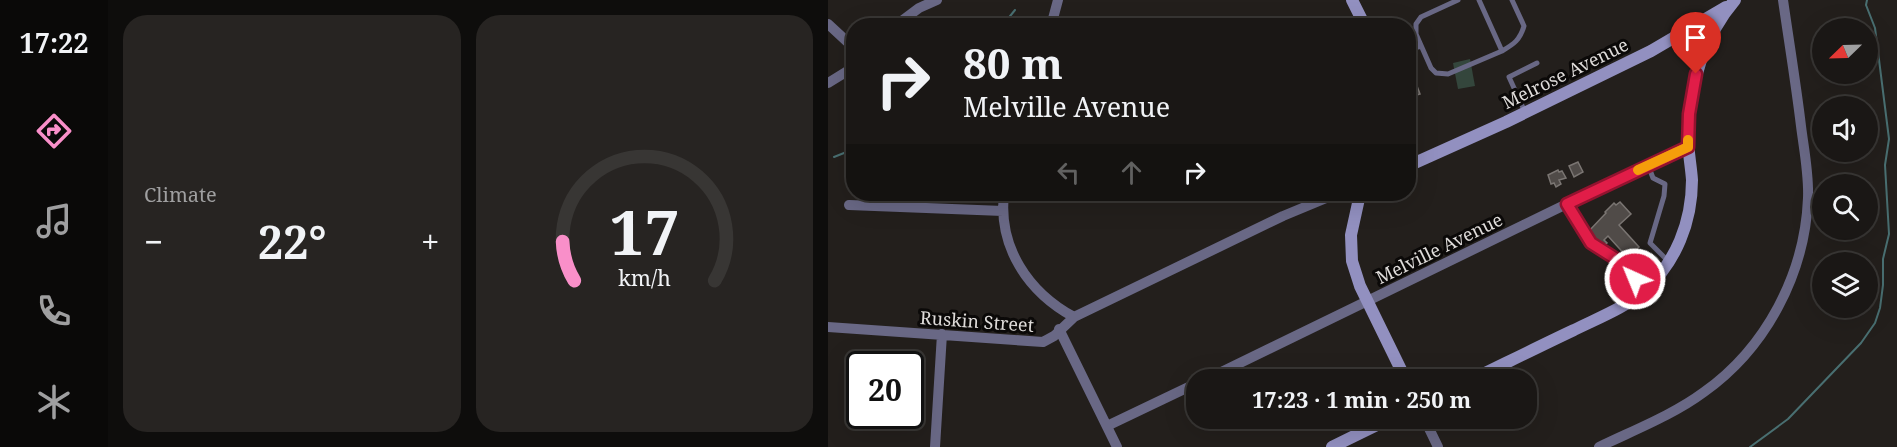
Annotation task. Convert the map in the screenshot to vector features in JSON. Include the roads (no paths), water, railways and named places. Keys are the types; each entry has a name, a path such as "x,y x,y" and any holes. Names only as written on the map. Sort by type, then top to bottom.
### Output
{"street":[{"path":"906,18 937,0"},
{"path":"1053,18 1058,0"},
{"path":"1352,0 1361,18"},
{"path":"1599,447 1686,403 1720,379 1755,342 1768,324 1790,283 1806,224 1808,176 1783,0"},
{"path":"1494,369 1620,307 1645,290 1669,262 1679,242 1689,211 1692,178 1688,147 1689,114 1696,74 1709,39 1733,2"},
{"name":"Melrose Avenue","path":"1416,162 1675,39 1733,2"},
{"path":"828,24 846,41"},
{"path":"828,83 846,72"},
{"name":"Melville Avenue","path":"1227,369 1688,147"},
{"path":"1004,201 1007,239 1026,277 1049,301 1074,317"},
{"path":"1059,329 1074,317 1222,244 1320,201"},
{"path":"1358,201 1352,221 1351,249 1356,275 1401,369"},
{"path":"849,205 1003,211"},
{"name":"Ruskin Street","path":"828,327 1039,343 1050,339 1059,329 1117,447"},
{"path":"935,447 942,334"},
{"path":"1107,426 1186,388"},
{"path":"1332,447 1369,429"},
{"path":"1429,429 1438,447"}],"lane":[{"path":"1458,0 1421,17 1416,24 1416,34 1431,68 1436,73 1448,74 1516,43 1521,37 1524,26 1512,0"},
{"path":"1479,0 1502,51"},
{"path":"1416,48 1421,46"},
{"path":"1525,112 1509,77 1537,63"},
{"path":"1648,165 1653,178 1665,184 1664,196 1650,243 1669,262"},
{"path":"1567,204 1591,243 1621,262 1645,290"}],"waterway":[{"path":"1750,447 1788,419 1861,343 1875,323 1880,308 1883,259 1889,234 1885,165 1889,139 1875,28 1866,5 1867,0"},
{"path":"1008,18 1015,10"},
{"path":"834,157 846,152"}]}
